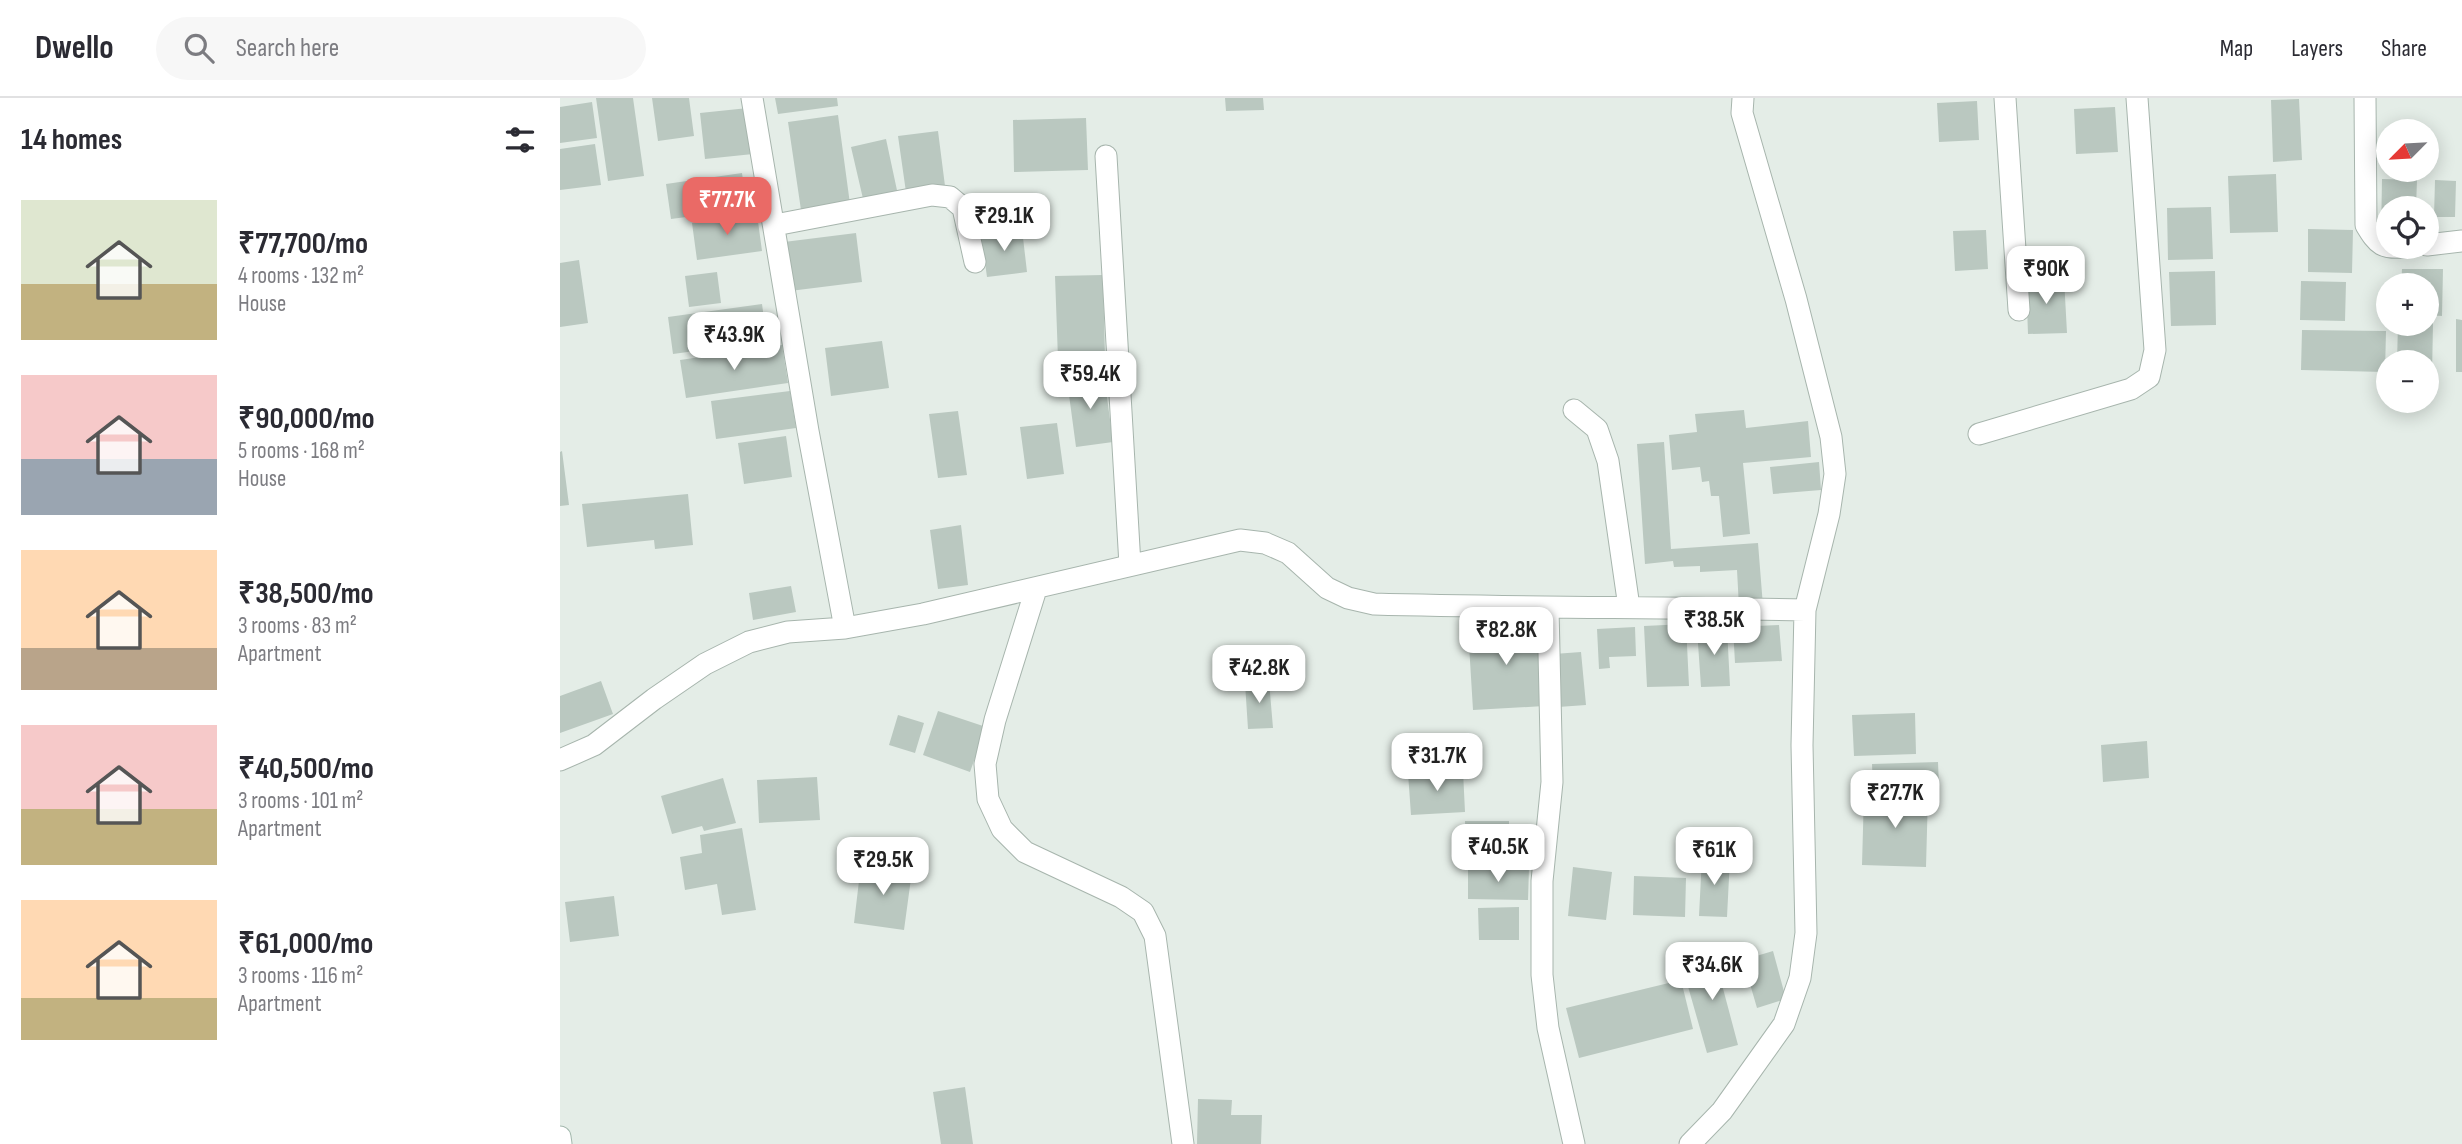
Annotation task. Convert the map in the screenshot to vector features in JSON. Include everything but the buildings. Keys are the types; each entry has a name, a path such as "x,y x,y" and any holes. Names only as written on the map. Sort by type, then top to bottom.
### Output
{"street":[{"path":"752,98 808,431 845,628"},
{"path":"1690,1144 1721,1111 1784,1024 1800,978 1806,933 1802,745 1805,610 1829,514 1835,474 1831,437 1796,299 1742,113 1743,98"},
{"path":"2005,98 2019,310"},
{"path":"1979,434 2131,389 2149,377 2155,350 2137,98"},
{"path":"2365,98 2366,225 2376,241"},
{"path":"1106,156 1130,565"},
{"path":"775,225 932,195 950,197 962,208 975,262"},
{"path":"2439,243 2462,241"},
{"path":"1574,410 1597,429 1608,461 1629,607"},
{"path":"560,760 594,745 694,671 749,642 788,632 845,628 923,614 1241,540 1265,543 1288,553 1327,588 1348,598 1374,604 1548,609 1629,607 1805,610"},
{"path":"1036,589 995,720 985,764 988,799 1002,829 1025,852 1121,897 1143,912 1155,936 1183,1144"},
{"path":"1548,609 1552,782 1542,881 1542,975 1548,1028 1574,1144"},
{"path":"560,1137 561,1144"}]}
